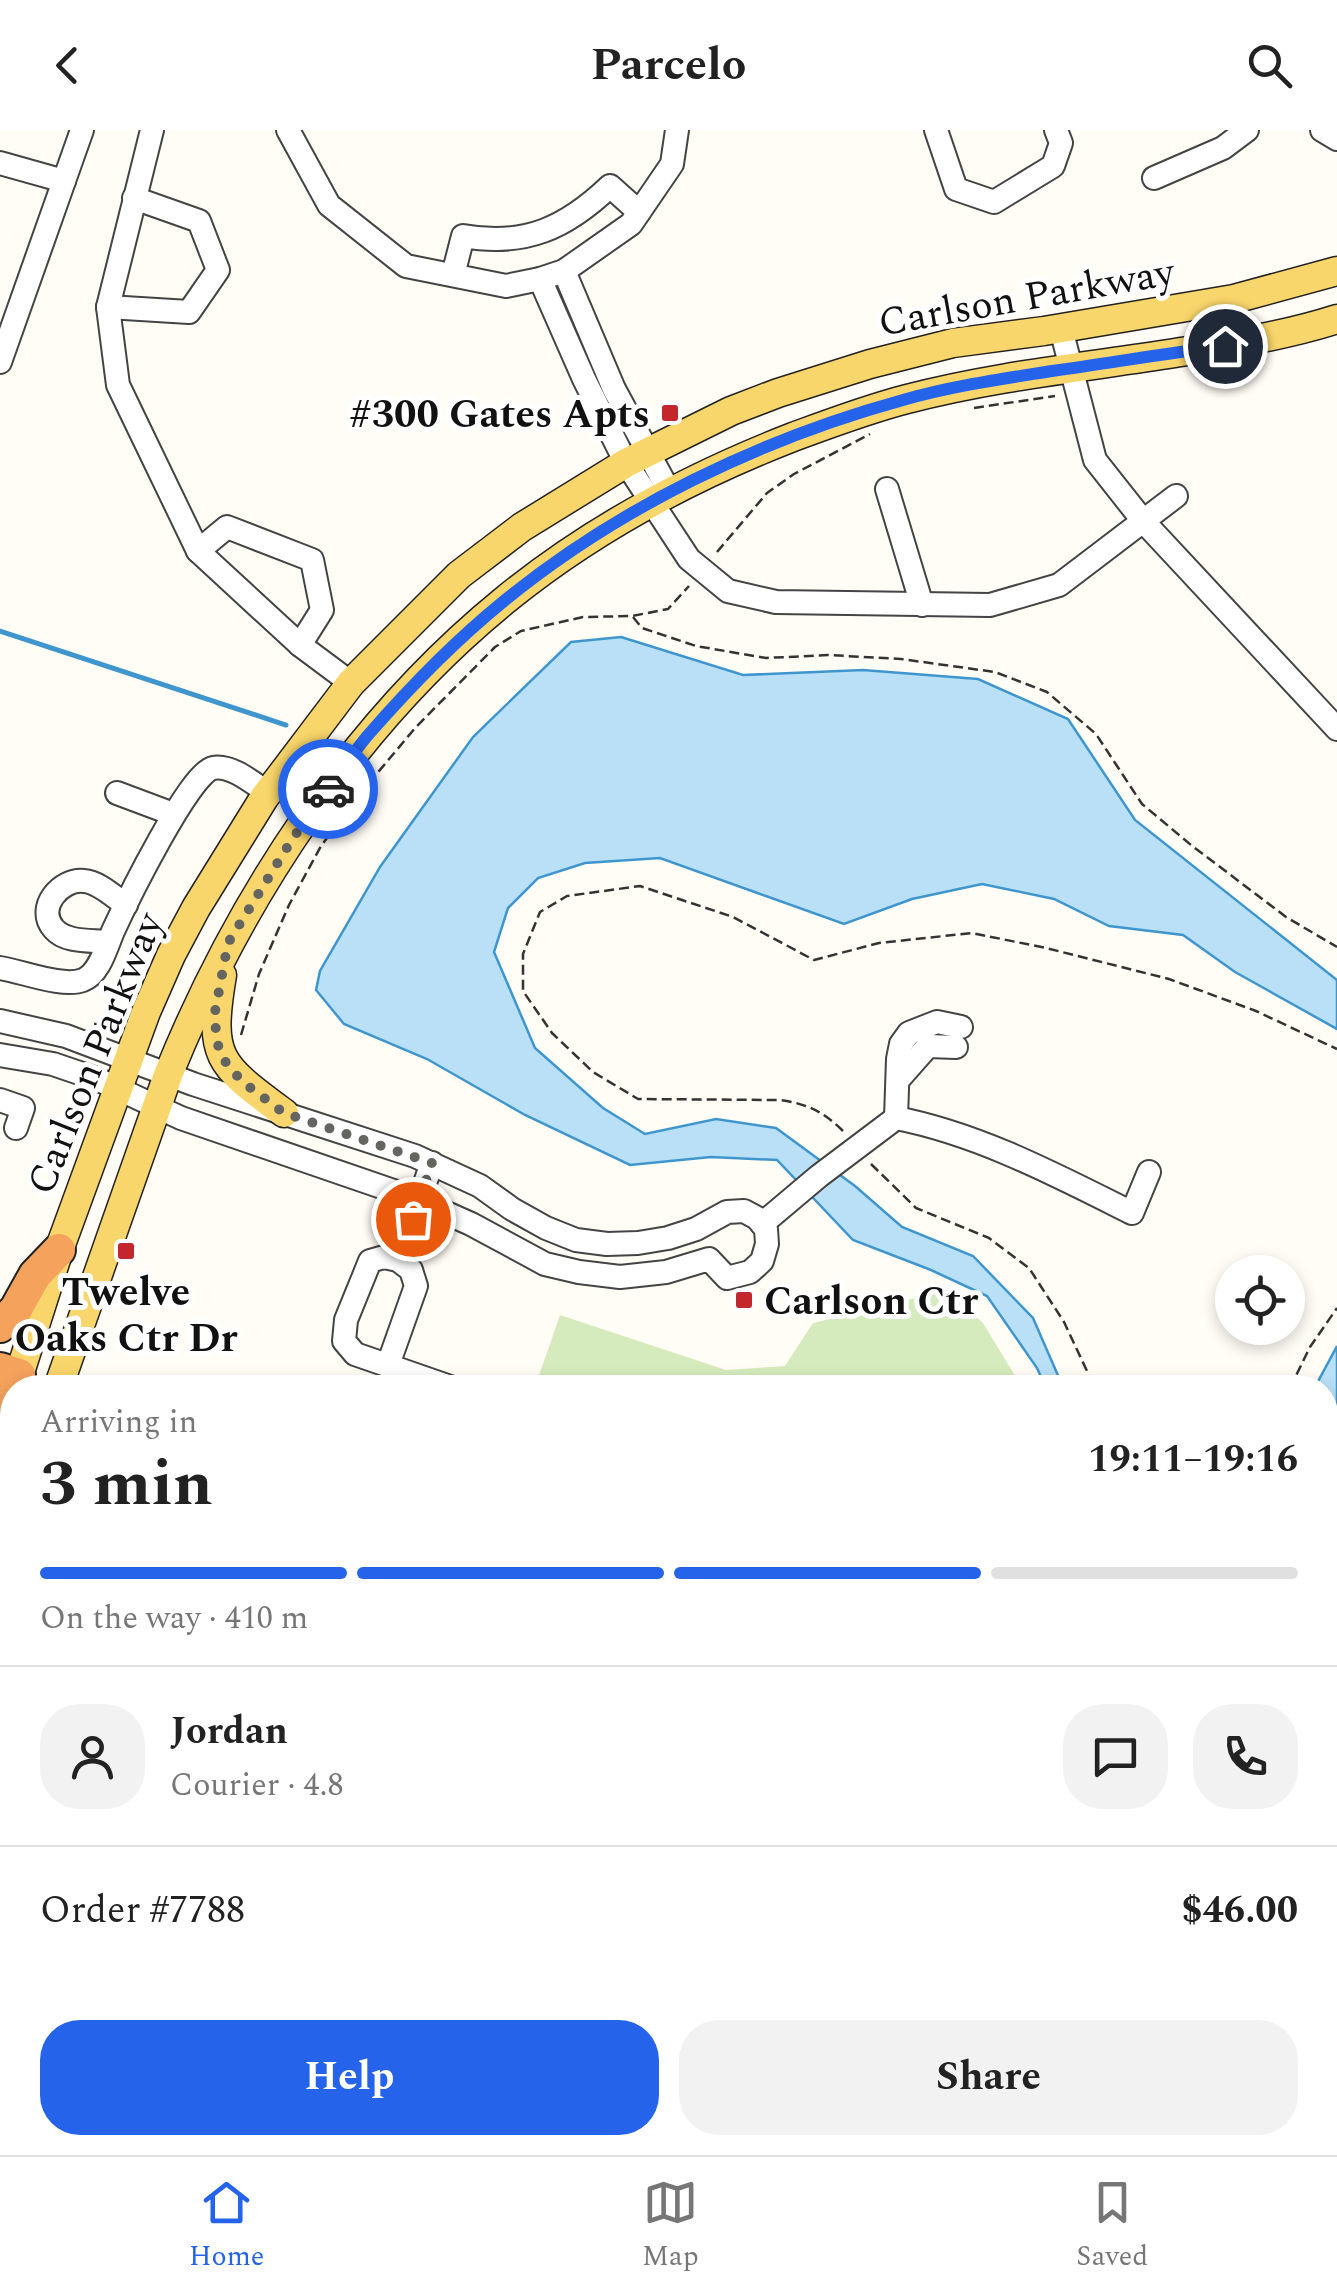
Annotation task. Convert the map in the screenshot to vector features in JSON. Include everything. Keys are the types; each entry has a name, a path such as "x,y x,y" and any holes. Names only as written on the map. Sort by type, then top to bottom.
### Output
{"highway":[{"path":"0,1326 16,1309 35,1275 60,1250"}],"main road":[{"name":"Carlson Parkway","path":"19,1375 60,1250 170,955 268,793 351,683 459,575 522,527 636,458 731,411 870,364 953,343 1234,299 1337,271"},
{"name":"Carlson Parkway","path":"63,1375 168,1074 228,943 293,838 368,736 508,598 586,540 660,498 759,450 869,410 963,386 1225,346 1337,318"},
{"path":"228,943 215,1012 220,1053 248,1086 284,1113"}],"street":[{"path":"0,362 82,130"},
{"path":"152,130 108,306 118,384 198,552 300,645 351,683"},
{"path":"288,130 330,205 406,266 506,286 564,271 631,224 672,164 677,130"},
{"path":"936,130 956,189 994,202 1054,166 1062,143 1056,130"},
{"path":"1154,178 1223,148 1247,130"},
{"path":"1322,130 1337,139"},
{"path":"0,163 64,181"},
{"path":"454,276 462,236 504,240 532,234 562,223 610,186 639,212"},
{"path":"108,306 190,312 218,270 199,221 134,198"},
{"path":"564,271 614,388 636,458"},
{"path":"540,279 584,379 660,498 689,559 728,591 776,602 990,605 1058,585 1176,496"},
{"path":"1061,329 1094,460 1144,522 1337,729"},
{"path":"888,489 922,606"},
{"path":"198,552 227,527 312,560 322,610 300,645"},
{"path":"0,968 64,982 83,980 94,972 174,814 197,780 209,768 216,767 268,793"},
{"path":"117,793 174,814"},
{"path":"108,942 75,939 54,930 50,900 63,885 82,880 126,905"},
{"path":"0,1021 66,1036 432,1163 480,1186 546,1228 576,1240 638,1243 696,1229 726,1212 744,1212 757,1218 766,1229 762,1261 750,1272 728,1278 708,1259 696,1229"},
{"path":"896,1118 898,1058 909,1033 937,1022 958,1037"},
{"path":"0,1055 53,1064 119,1088 181,1118 419,1200 545,1264 620,1278 666,1272 708,1259"},
{"path":"0,1100 23,1108 16,1128"},
{"path":"762,1224 896,1118 922,1123 1011,1155 1132,1213"},
{"path":"398,1260 432,1163"},
{"path":"1123,1236 1149,1172"},
{"path":"388,1366 416,1286 411,1270 398,1260 384,1257 370,1262 346,1320 344,1341 355,1354 388,1366 415,1375"}],"path":[{"path":"632,616 642,628 696,646 766,658 828,655 900,659 995,672 1047,692 1096,734 1142,804 1286,917 1337,947"},
{"path":"1089,1375 1064,1322 1029,1268 989,1238 916,1208 853,1150 840,1128 822,1112 800,1102 780,1100 638,1099 593,1072 552,1033 524,991 524,954 540,912 567,896 640,886 734,917 814,960 878,942 972,933 1169,979 1336,1048"},
{"path":"1296,1375 1337,1308"}],"green space":[{"path":"948,1290 983,1323 1015,1375 539,1375 560,1315 726,1370 785,1366 813,1323"}],"water":[{"path":"621,637 743,675 863,670 978,679 1068,719 1135,820 1337,980 1337,1029 1235,972 1183,935 1109,926 1054,899 982,884 912,899 844,924 660,858 585,863 538,878 508,908 494,952 535,1048 603,1108 645,1134 716,1119 776,1128 855,1186 902,1227 973,1256 1033,1318 1058,1375 1040,1375 987,1296 853,1240 777,1160 711,1157 630,1165 525,1115 427,1059 344,1024 316,990 320,971 380,867 473,737 571,642"},
{"path":"1337,1346 1337,1375 1321,1375"}],"waterway":[{"path":"0,631 286,725"}],"way so far":[{"path":"328,789 228,943 215,1012 216,1036 230,1069 284,1113 432,1163 413,1219"}],"place":[{"name":"#300 Gates Apts","path":"670,413"},
{"name":"Twelve Oaks Ctr Dr","path":"126,1251"},
{"name":"Carlson Ctr","path":"744,1300"}],"route":[{"path":"328,789 368,736 446,654 508,598 586,540 719,468 905,399 1030,374 1225,346"}]}
